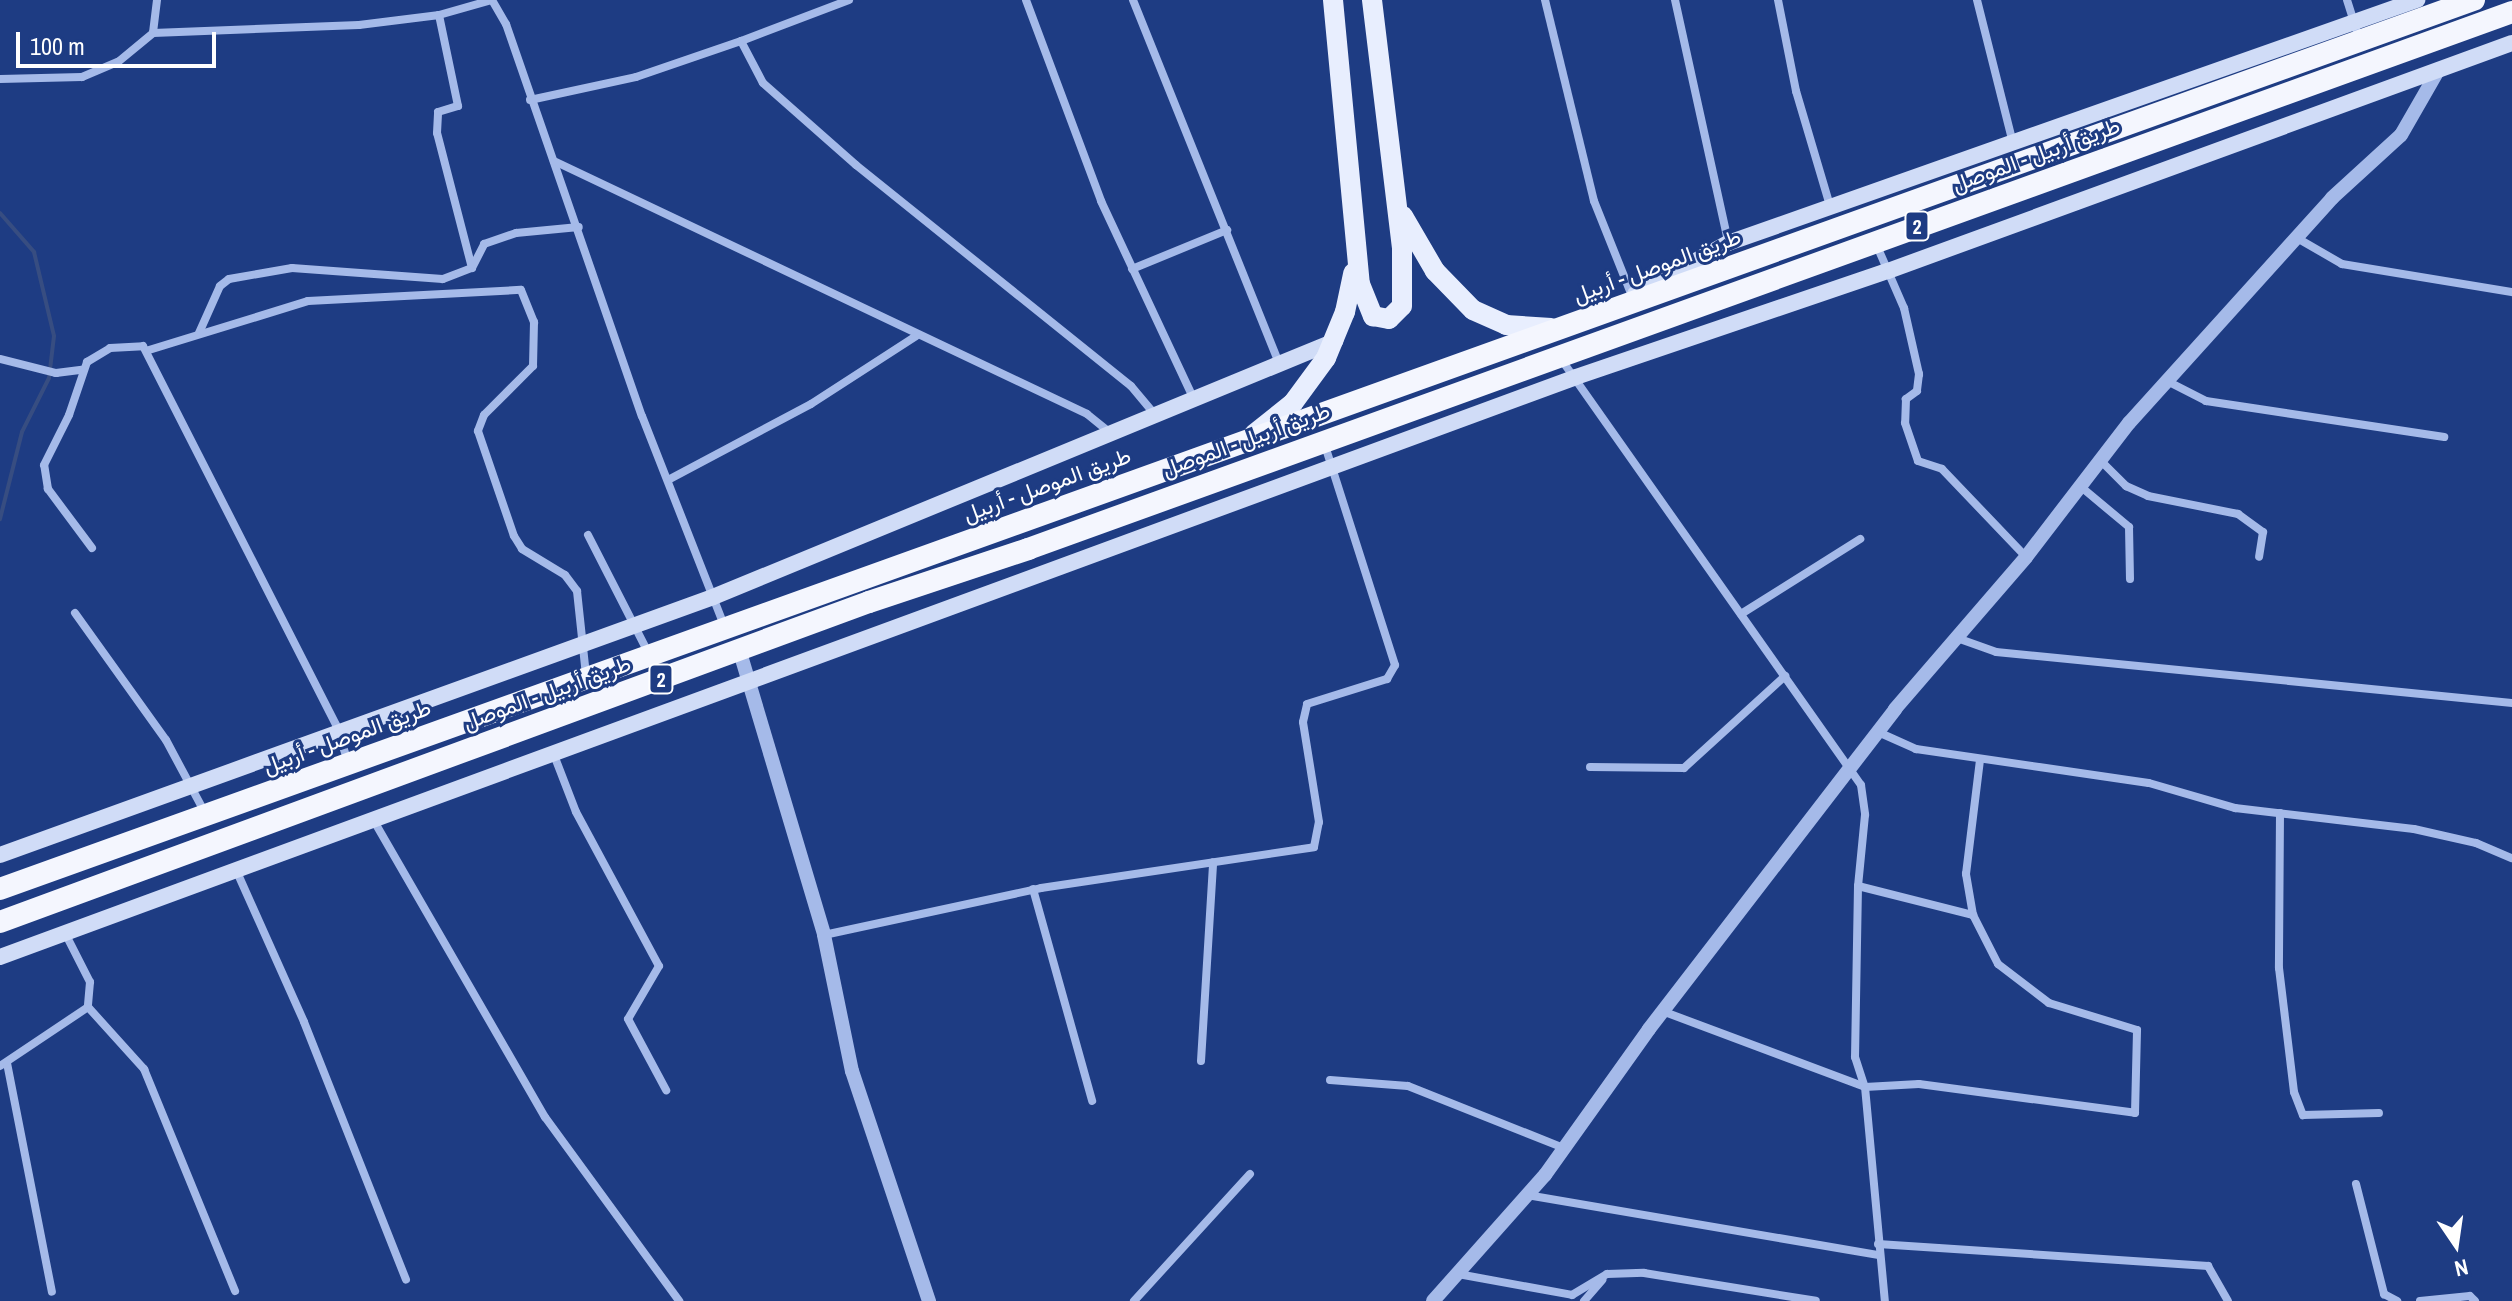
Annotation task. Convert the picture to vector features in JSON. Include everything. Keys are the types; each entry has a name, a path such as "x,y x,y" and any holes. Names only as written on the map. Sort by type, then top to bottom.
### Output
{"highway":[{"name":"طريق الموصل - أربيل","path":"0,889 1610,311 2248,78 2357,34 2474,0"},
{"name":"طريق أربيل - الموصل","path":"0,922 739,649 2512,12"},
{"path":"2248,78 2261,102"}],"main road":[{"path":"1333,0 1355,241 1367,308 1373,316 1389,319 1397,314 1403,297 1396,197 1372,0"},
{"path":"1610,311 1728,243 1831,210 2014,144 2357,34 2417,0"},
{"path":"0,957 1576,377 1888,271 2512,43"},
{"path":"1396,197 1423,254 1473,310 1524,329 1578,322"},
{"path":"1231,446 1293,403 1335,341 1351,287 1355,241"},
{"path":"0,855 713,597 1335,341"}],"street":[{"path":"153,33 157,0"},
{"path":"0,79 82,77 118,62 153,33 359,25 439,15 492,0 579,227 668,480 725,628"},
{"path":"530,100 636,77 849,0"},
{"path":"1026,0 1052,78 1132,269 1193,397"},
{"path":"1133,0 1279,363"},
{"path":"1545,0 1594,201 1632,296"},
{"path":"1675,0 1728,243"},
{"path":"1778,0 1796,91 1831,210"},
{"path":"1977,0 2014,144"},
{"path":"2347,0 2357,34"},
{"path":"439,15 458,106 438,112 437,133 472,268"},
{"path":"741,41 779,100 1131,386 1154,413"},
{"path":"1433,1301 1527,1195 1662,1011 1878,732 2026,557 2100,460 2332,198 2401,135 2439,69"},
{"path":"553,161 766,259 916,336 1087,414 1109,432"},
{"path":"199,333 220,286 241,277 292,268 443,279 472,268 484,244 516,233 579,227"},
{"path":"1132,269 1227,230"},
{"path":"2297,238 2342,264 2512,292"},
{"path":"1875,241 1904,308 1919,374 1917,391 1906,399 1905,423 1918,461 1942,469 2026,557"},
{"path":"92,548 43,478 82,370 94,356 126,344 149,350 308,301 521,290 534,322 533,366 484,415 478,431 514,536 522,549 572,582 587,643 586,679"},
{"path":"668,480 811,404 916,336"},
{"path":"149,350 338,732 348,764"},
{"path":"1558,355 1861,785 1865,815 1858,886 1855,1057 1865,1087 1885,1301"},
{"path":"0,359 56,373 82,370"},
{"path":"2167,381 2206,401 2444,437"},
{"path":"824,935 1033,889 1314,847 1319,822 1303,722 1307,704 1387,679 1395,665 1334,468 1322,439"},
{"path":"2100,460 2126,486 2148,496 2238,514 2263,532 2259,557"},
{"path":"2080,486 2129,527 2130,579"},
{"path":"588,535 650,657"},
{"path":"1741,614 1860,539"},
{"path":"75,613 166,740 206,816"},
{"path":"1957,638 1996,652 2512,703"},
{"path":"739,649 824,935 852,1071 929,1301"},
{"path":"1590,767 1684,768 1785,676"},
{"path":"1878,732 1916,749 2149,783 2235,808 2414,829 2476,843 2512,858"},
{"path":"554,755 576,812 659,966 628,1019 666,1090"},
{"path":"1662,1011 1865,1087 1919,1084 2135,1113 2137,1030 2049,1003 1998,964 1973,915 1966,874 1980,760"},
{"path":"2280,813 2279,968 2294,1092 2303,1115 2379,1113"},
{"path":"374,821 545,1117 679,1301"},
{"path":"1201,1061 1213,862"},
{"path":"237,872 304,1022 406,1280"},
{"path":"1858,886 1973,915"},
{"path":"1033,889 1092,1101"},
{"path":"65,933 90,982 88,1007 144,1069 235,1291"},
{"path":"52,1292 3,1065 88,1007"},
{"path":"1330,1080 1383,1080 1408,1086 1564,1148"},
{"path":"1134,1301 1250,1174"},
{"path":"2356,1184 2384,1294 2397,1301"},
{"path":"1527,1195 1879,1255"},
{"path":"1878,1244 2208,1266 2228,1301"},
{"path":"1458,1274 1572,1295 1607,1274 1644,1273 1816,1301"},
{"path":"1584,1301 1607,1274"},
{"path":"2420,1301 2470,1296 2475,1301"}],"waterway":[{"path":"0,213 34,252 54,336 49,378 22,432 0,519"}]}
